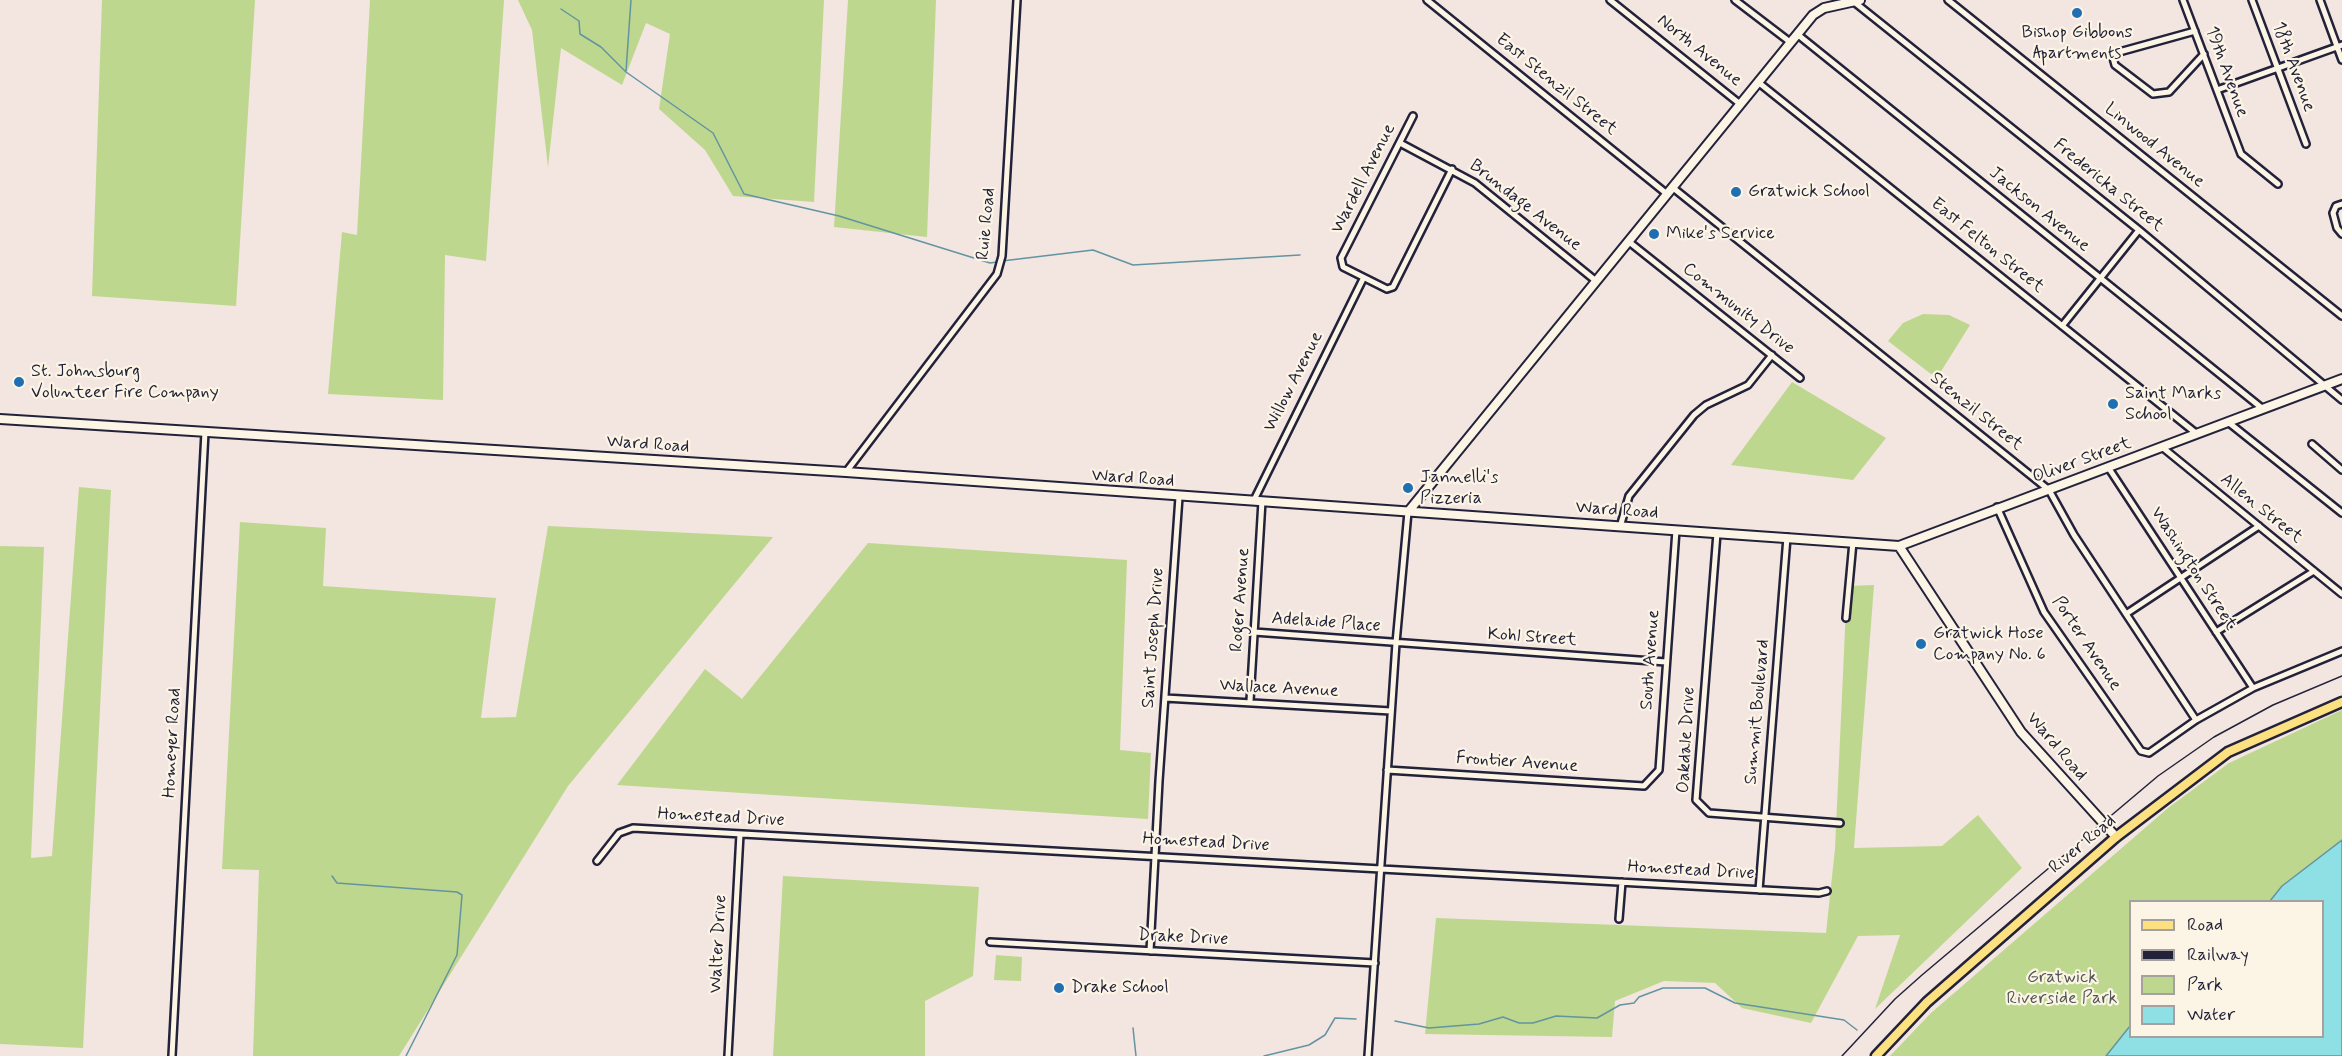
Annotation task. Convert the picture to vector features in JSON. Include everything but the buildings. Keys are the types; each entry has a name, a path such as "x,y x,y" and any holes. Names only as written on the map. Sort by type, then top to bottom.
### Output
{"main road":[{"path":"1407,512 1813,15 1824,8 1855,1"},
{"name":"Oliver Street","path":"1899,546 1997,507 2049,490 2342,379"},
{"name":"Ward Road","path":"0,419 846,472 1899,546 2021,732 2116,837"},
{"name":"River Road","path":"1876,1056 1936,994 2116,837 2228,752 2342,702"}],"street":[{"name":"Ruie Road","path":"846,472 997,274 1002,256 1017,0"},
{"name":"East Stenzil Street","path":"1427,0 1670,191"},
{"name":"North Avenue","path":"1610,0 1740,104"},
{"path":"1734,0 1790,42"},
{"name":"Linwood Avenue","path":"1947,0 2342,316"},
{"name":"19th Avenue","path":"2184,0 2241,154 2278,184"},
{"name":"18th Avenue","path":"2252,0 2306,144"},
{"path":"2320,0 2339,46 2342,60"},
{"name":"Fredericka Street","path":"1855,1 2139,230 2342,400"},
{"path":"2195,31 2112,54 2115,65 2153,94 2169,92 2204,54"},
{"name":"Jackson Avenue","path":"1797,34 2263,409"},
{"path":"2217,90 2339,46"},
{"name":"East Felton Street","path":"1758,82 2197,434"},
{"name":"Wardell Avenue","path":"1363,279 1343,267 1341,258 1413,116"},
{"name":"Brundage Avenue","path":"1400,142 1475,183 1596,281"},
{"path":"1363,279 1387,289 1393,287 1452,170"},
{"name":"Stenzil Street","path":"1670,191 2049,490 2074,535 2196,720"},
{"path":"2339,205 2332,213 2337,228 2342,234"},
{"path":"2062,326 2139,230"},
{"name":"Community Drive","path":"1628,241 1800,378"},
{"name":"Willow Avenue","path":"1258,501 1363,279"},
{"path":"1620,527 1629,496 1694,415 1706,405 1748,385 1772,355"},
{"path":"2228,422 2342,513"},
{"name":"Homeyer Road","path":"172,1056 205,432"},
{"path":"2312,444 2342,470"},
{"name":"Allen Street","path":"2162,447 2342,594"},
{"name":"Washington Street","path":"2108,467 2253,688"},
{"name":"Saint Joseph Drive","path":"1150,951 1154,855 1179,497"},
{"name":"Roger Avenue","path":"1250,701 1258,501"},
{"name":"Porter Avenue","path":"1997,507 2044,612 2141,752 2149,753 2196,720"},
{"path":"1368,1056 1407,512"},
{"path":"2126,614 2259,526"},
{"name":"South Avenue","path":"1644,786 1659,770 1676,530"},
{"name":"Oakdale Drive","path":"1717,533 1696,800 1709,813 1840,822"},
{"name":"Summit Boulevard","path":"1759,890 1787,537"},
{"path":"1846,618 1853,542"},
{"path":"2216,632 2314,571"},
{"name":"Adelaide Place","path":"1254,632 1396,643"},
{"name":"Kohl Street","path":"1396,643 1666,662"},
{"path":"2196,720 2253,688 2342,651"},
{"name":"Wallace Avenue","path":"1165,698 1250,701 1391,711"},
{"name":"Frontier Avenue","path":"1388,770 1644,786"},
{"name":"Homestead Drive","path":"597,861 619,833 633,828 1759,890 1819,893 1827,891"},
{"name":"Walter Drive","path":"728,1056 740,834"},
{"path":"1619,919 1622,882"},
{"name":"Drake Drive","path":"990,942 1375,963"}],"green space":[{"path":"102,0 255,0 236,306 92,296"},
{"path":"370,0 504,0 486,261 445,255 443,400 328,394 342,232 357,235"},
{"path":"518,0 824,0 814,202 733,196 705,150 659,109 670,34 646,23 622,85 561,48 548,167 532,30"},
{"path":"848,0 936,0 927,237 834,227"},
{"path":"1923,314 1949,315 1970,325 1940,373 1931,374 1888,341 1903,323"},
{"path":"1792,382 1886,438 1853,480 1731,465"},
{"path":"79,487 111,490 83,1048 0,1044 0,546 44,547 31,858 52,856"},
{"path":"240,522 326,528 323,586 496,598 481,718 516,717 548,526 773,537 568,786 399,1056 253,1056 259,870 222,869"},
{"path":"868,543 1127,560 1120,750 1151,753 1148,819 617,785 705,669 742,699"},
{"path":"1874,585 1854,848 1942,846 1978,815 2022,868 1875,1009 1900,935 1858,936 1811,1023 1742,1008 1715,983 1664,981 1615,1001 1612,1037 1425,1034 1436,918 1826,933 1835,849 1847,586"},
{"name":"Gratwick Riverside Park","path":"2342,710 2342,840 2282,886 2271,900 2129,900 2129,1027 2106,1056 1890,1056 1931,1013 2168,808 2229,763"},
{"path":"783,876 979,887 973,976 925,1001 925,1056 773,1056"},
{"path":"996,955 1022,957 1021,981 994,980"}],"water":[{"path":"2342,840 2342,1056 2106,1056 2129,1027 2129,1038 2324,1038 2324,900 2271,900 2282,886"}],"waterway":[{"path":"626,71 631,0"},
{"path":"561,9 579,21 580,34 601,47 626,72 713,133 744,194 839,216 990,263 997,262"},
{"path":"1002,261 1093,250 1133,265 1300,255"},
{"path":"332,876 337,883 457,892 462,895 457,955 406,1056"},
{"path":"1395,1021 1429,1028 1479,1024 1503,1017 1519,1023 1533,1023 1556,1016 1597,1018 1620,1005 1634,1003 1639,997 1663,988 1705,988 1735,1003 1844,1020 1857,1030"},
{"path":"1264,1056 1309,1045 1325,1035 1335,1018 1356,1019"},
{"path":"1133,1028 1136,1056"}],"railway":[{"path":"1842,1056 1895,999 1922,975 2158,776 2214,737 2273,705 2342,676"}],"place":[{"name":"Bishop Gibbons Apartments","path":"2077,13"},
{"name":"Gratwick School","path":"1736,192"},
{"name":"Mike's Service","path":"1654,234"},
{"name":"St. Johnsburg Volunteer Fire Company","path":"19,382"},
{"name":"Saint Marks School","path":"2113,404"},
{"name":"Jannelli's Pizzeria","path":"1408,488"},
{"name":"Gratwick Hose Company No. 6","path":"1921,644"},
{"name":"Drake School","path":"1059,988"}]}
